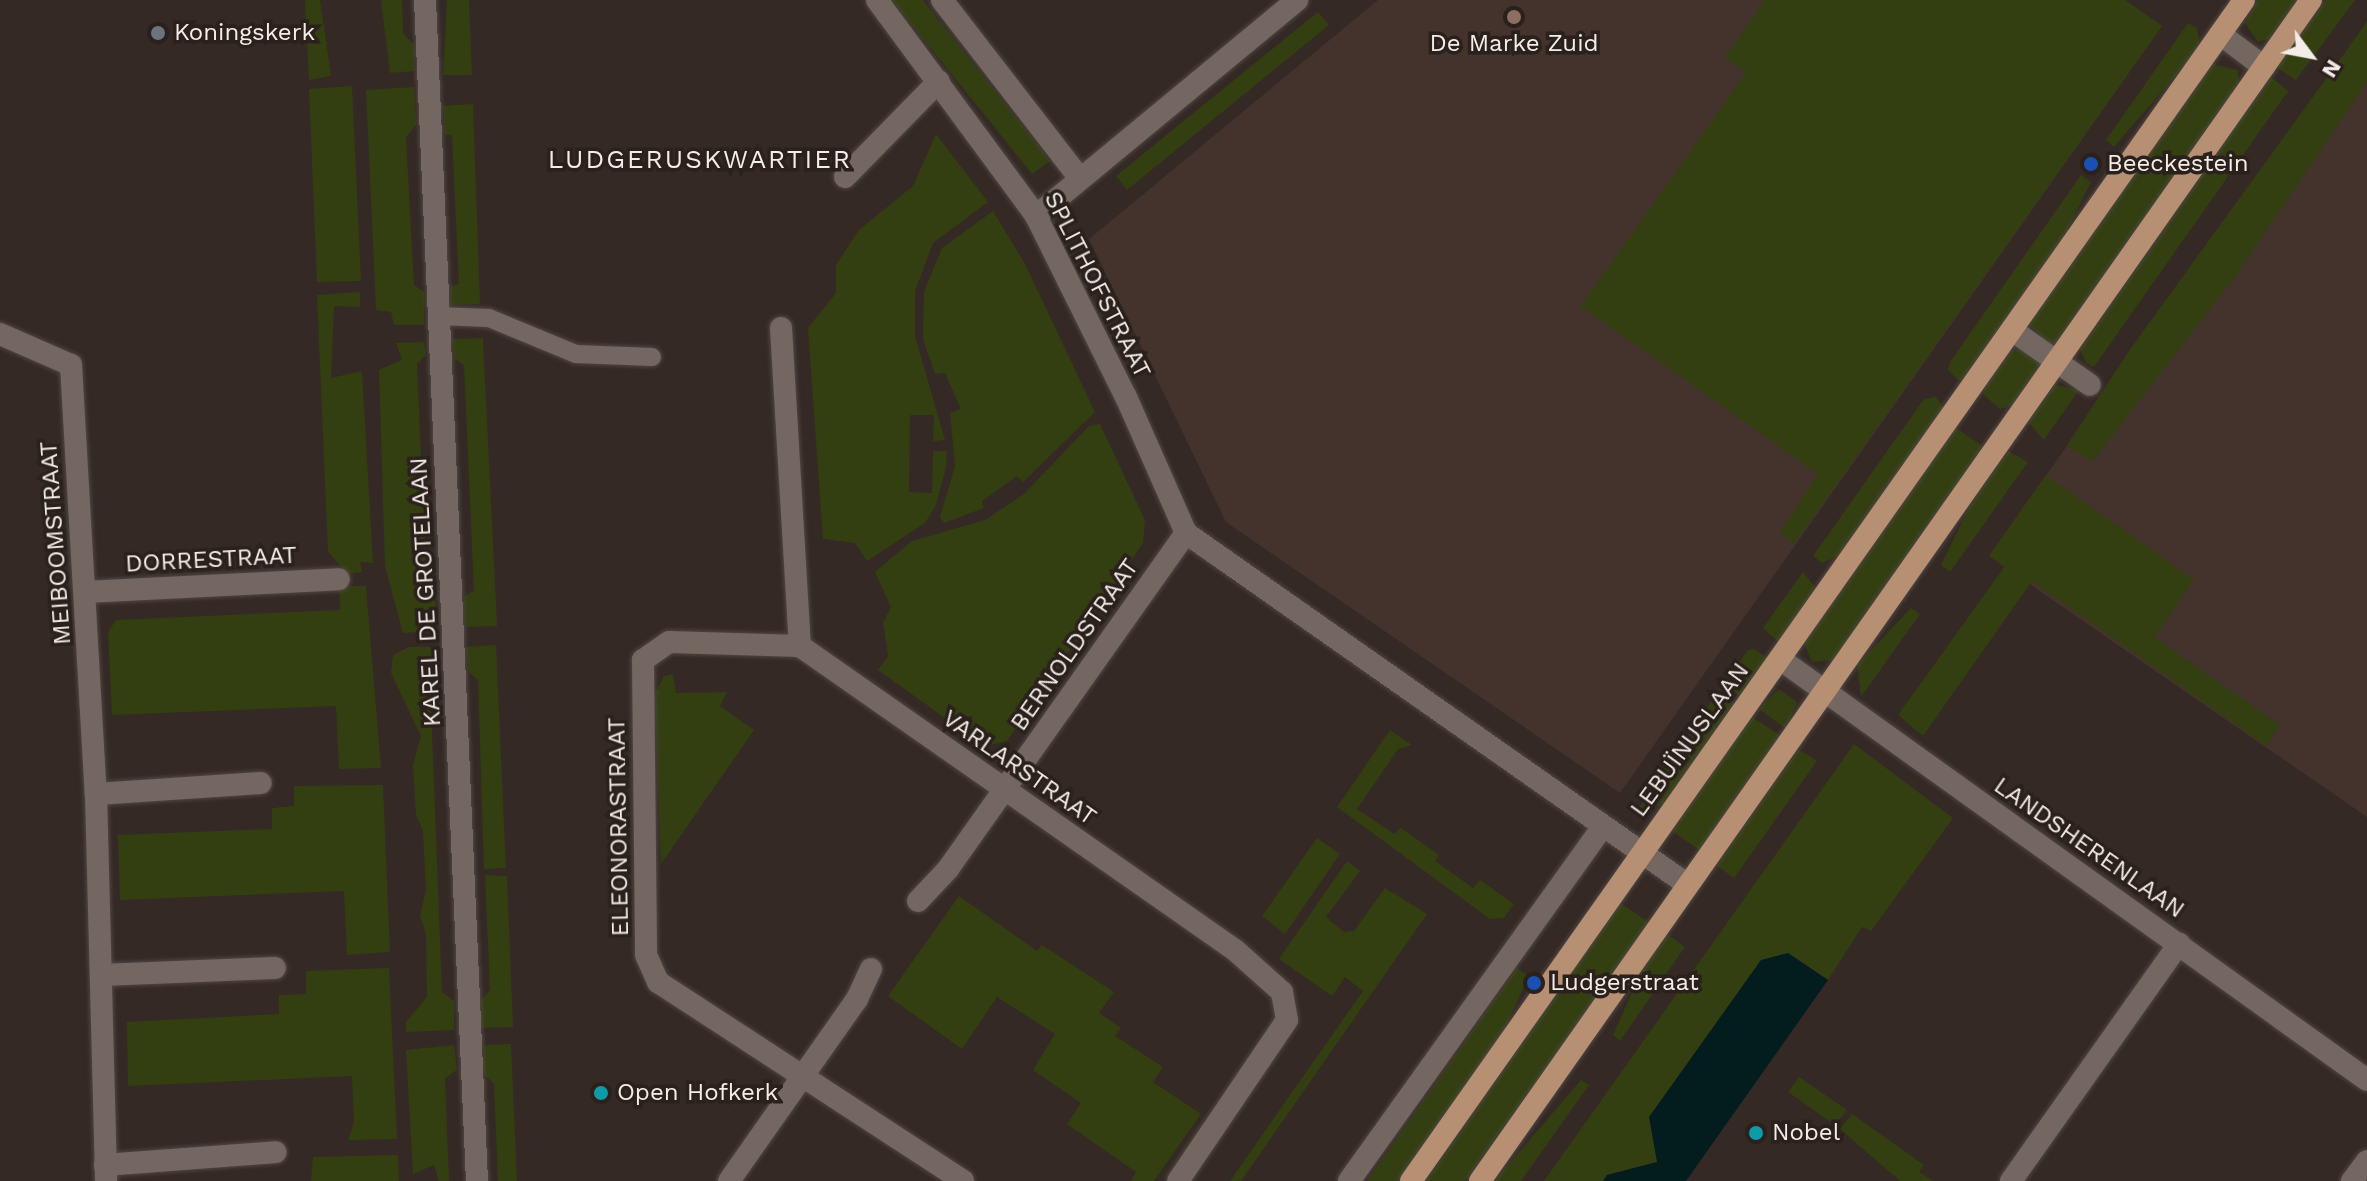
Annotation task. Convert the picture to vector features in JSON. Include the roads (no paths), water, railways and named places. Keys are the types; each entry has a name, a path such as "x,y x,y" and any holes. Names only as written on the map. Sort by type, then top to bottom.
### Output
{"main road":[{"name":"LEBUÏNUSLAAN","path":"1411,1181 2244,0"},
{"path":"1480,1181 2311,0"}],"street":[{"name":"KAREL DE GROTELAAN","path":"425,0 477,1181"},
{"name":"SPLITHOFSTRAAT","path":"877,0 1036,216 1126,397 1186,533"},
{"name":"SPLITHOFSTRAAT","path":"942,0 1078,176"},
{"path":"1036,216 1078,176 1297,0"},
{"path":"2220,34 2264,67"},
{"path":"845,177 939,81"},
{"path":"781,328 800,646"},
{"path":"2012,330 2090,385"},
{"name":"MEIBOOMSTRAAT","path":"0,334 71,365 96,794 106,1173 276,1152"},
{"path":"1186,533 1602,828 1688,885"},
{"name":"BERNOLDSTRAAT","path":"918,901 1005,789 1186,533"},
{"name":"DORRESTRAAT","path":"86,592 339,579"},
{"name":"ELEONORASTRAAT","path":"800,646 669,642 643,660 646,955 658,982 963,1181"},
{"name":"VARLARSTRAAT","path":"800,646 1235,950 1282,992 1287,1020 1178,1181"},
{"name":"LANDSHERENLAAN","path":"1780,659 2367,1080"},
{"path":"96,794 261,783"},
{"name":"LEBUÏNUSLAAN","path":"1349,1181 1602,828"},
{"path":"2011,1181 2179,944"},
{"path":"101,975 275,968"},
{"path":"729,1181 857,999 871,969"},
{"path":"2352,1181 2367,1161"}],"lane":[{"path":"438,316 489,318 576,354 652,357"}],"water":[{"path":"1788,953 1828,980 1686,1181 1603,1181 1607,1175 1657,1162 1649,1117 1761,960"}],"place":[{"name":"De Marke Zuid","path":"1514,17"},
{"name":"Koningskerk","path":"158,33"},
{"name":"Beeckestein","path":"2091,164"},
{"name":"Ludgerstraat","path":"1534,983"},
{"name":"Open Hofkerk","path":"601,1093"},
{"name":"Nobel","path":"1756,1133"}],"district":[{"name":"LUDGERUSKWARTIER","path":"700,160"}]}
